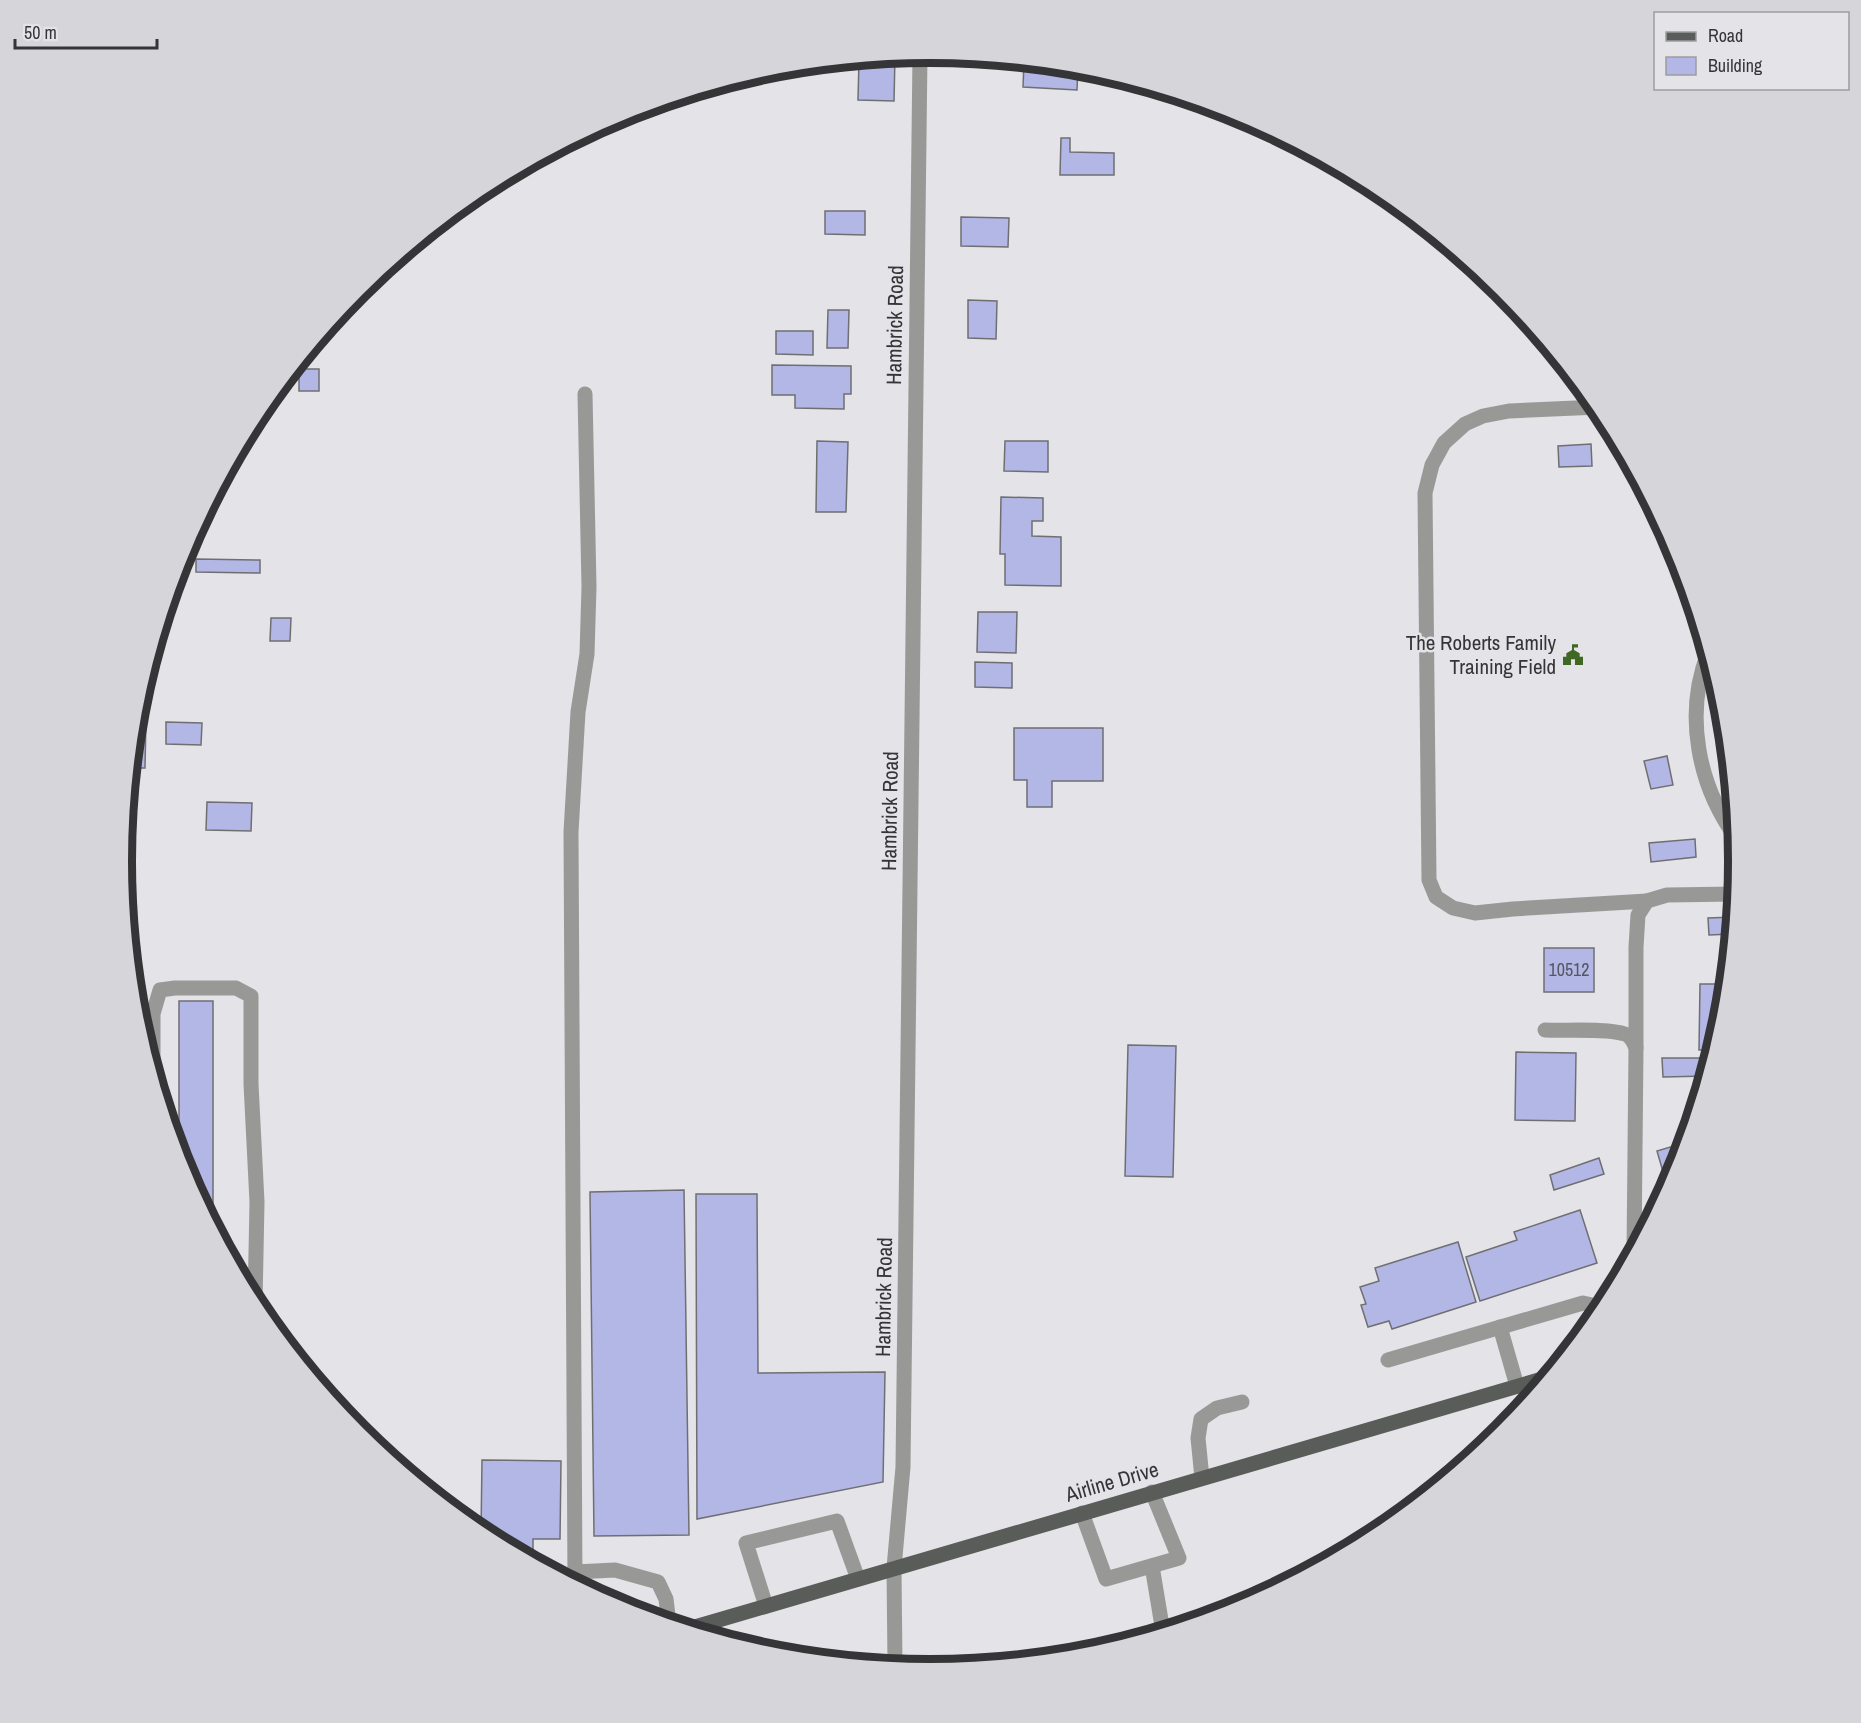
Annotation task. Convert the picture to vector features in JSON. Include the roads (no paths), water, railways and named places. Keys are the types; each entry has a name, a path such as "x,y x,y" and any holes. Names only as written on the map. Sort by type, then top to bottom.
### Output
{"main road":[{"name":"Airline Drive","path":"699,1626 1537,1380"}],"street":[{"name":"Hambrick Road","path":"895,1659 894,1568 903,1467 920,63"},
{"path":"575,1577 572,832 578,712 587,654 585,394"},
{"path":"1587,408 1509,411 1483,416 1466,424 1443,443 1432,465 1425,493 1429,880 1436,897 1453,908 1475,913 1647,901 1667,895 1728,894"},
{"path":"1704,664 1695,722 1702,769 1728,827"},
{"path":"1634,1239 1636,947 1638,915 1647,901"},
{"path":"153,1042 153,1014 160,990 236,988 251,996 251,1083 257,1202 255,1287"},
{"path":"1545,1030 1611,1032 1627,1035 1636,1048"},
{"path":"1388,1360 1583,1303 1593,1306"},
{"path":"1500,1327 1517,1386"},
{"path":"1202,1478 1198,1438 1201,1419 1217,1408 1242,1402"},
{"path":"1082,1513 1106,1579 1179,1558 1152,1492"},
{"path":"766,1606 746,1543 837,1521 858,1579"},
{"path":"1152,1566 1162,1626"},
{"path":"576,1578 615,1570 657,1581 666,1599 668,1616"}],"place":[{"name":"The Roberts Family Training Field","path":"1573,655"}]}
